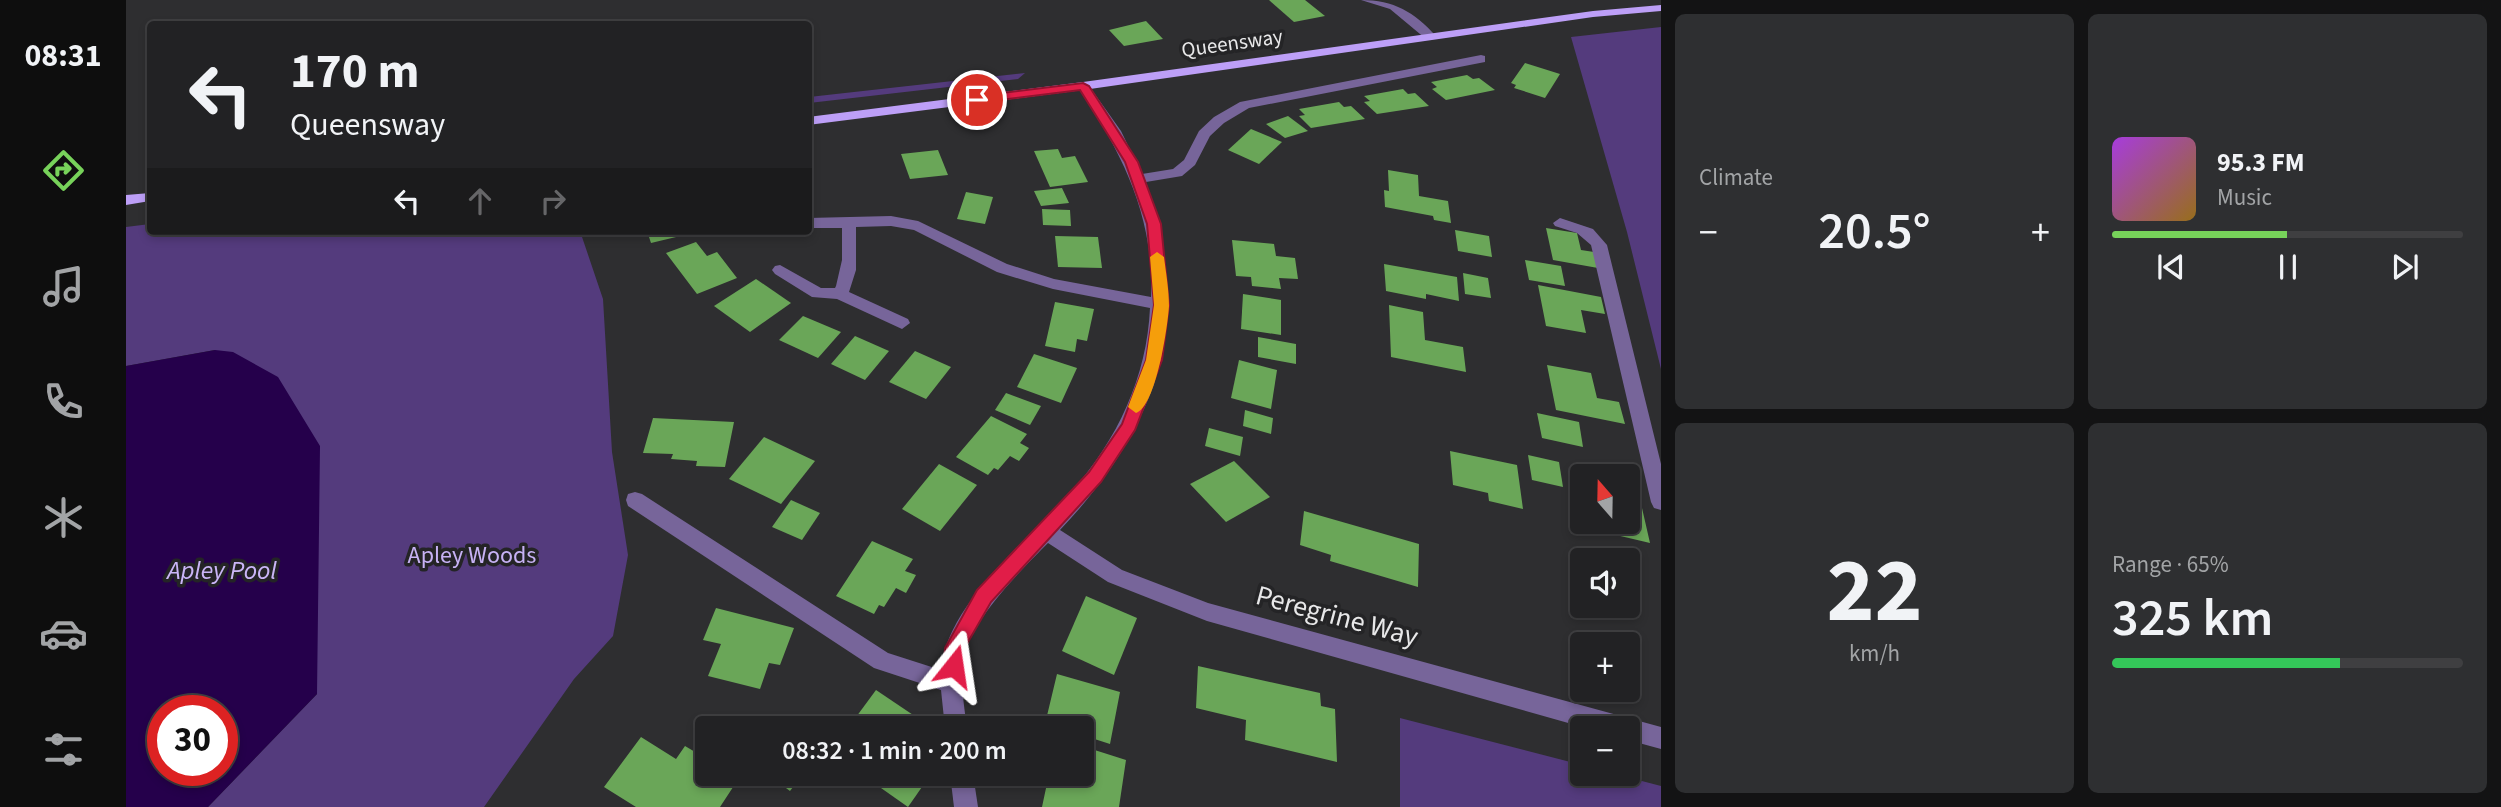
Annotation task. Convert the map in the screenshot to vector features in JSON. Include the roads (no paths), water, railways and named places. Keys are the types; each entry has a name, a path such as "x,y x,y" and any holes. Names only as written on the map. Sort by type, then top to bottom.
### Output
{"main road":[{"name":"Queensway","path":"812,120 1083,86 1430,36 1661,8"},
{"path":"126,200 147,197"}],"street":[{"path":"1367,0 1394,7 1430,36"},
{"path":"1138,179 1177,173 1190,162 1204,134 1219,120 1245,105 1481,59"},
{"path":"955,716 955,648 984,596 1095,477 1129,426 1154,360 1162,305 1154,224 1131,162 1083,86"},
{"path":"812,223 891,221 918,226 1002,268 1053,284 1162,305"},
{"path":"839,294 845,288 848,276 849,223"},
{"path":"1560,223 1586,232 1596,239 1599,246 1661,502"},
{"path":"780,270 818,293 839,294 902,323"},
{"path":"635,500 882,661 954,684"},
{"name":"Peregrine Way","path":"1046,531 1115,576 1207,612 1583,716"},
{"name":"Peregrine Way","path":"1640,732 1661,738"},
{"path":"963,786 966,807"}],"water":[{"name":"Apley Pool","path":"215,350 233,352 278,377 320,446 317,694 238,776 238,695 147,695 147,786 228,786 208,807 126,807 126,366"}],"park label":[{"name":"Apley Woods","path":"472,555"}]}
